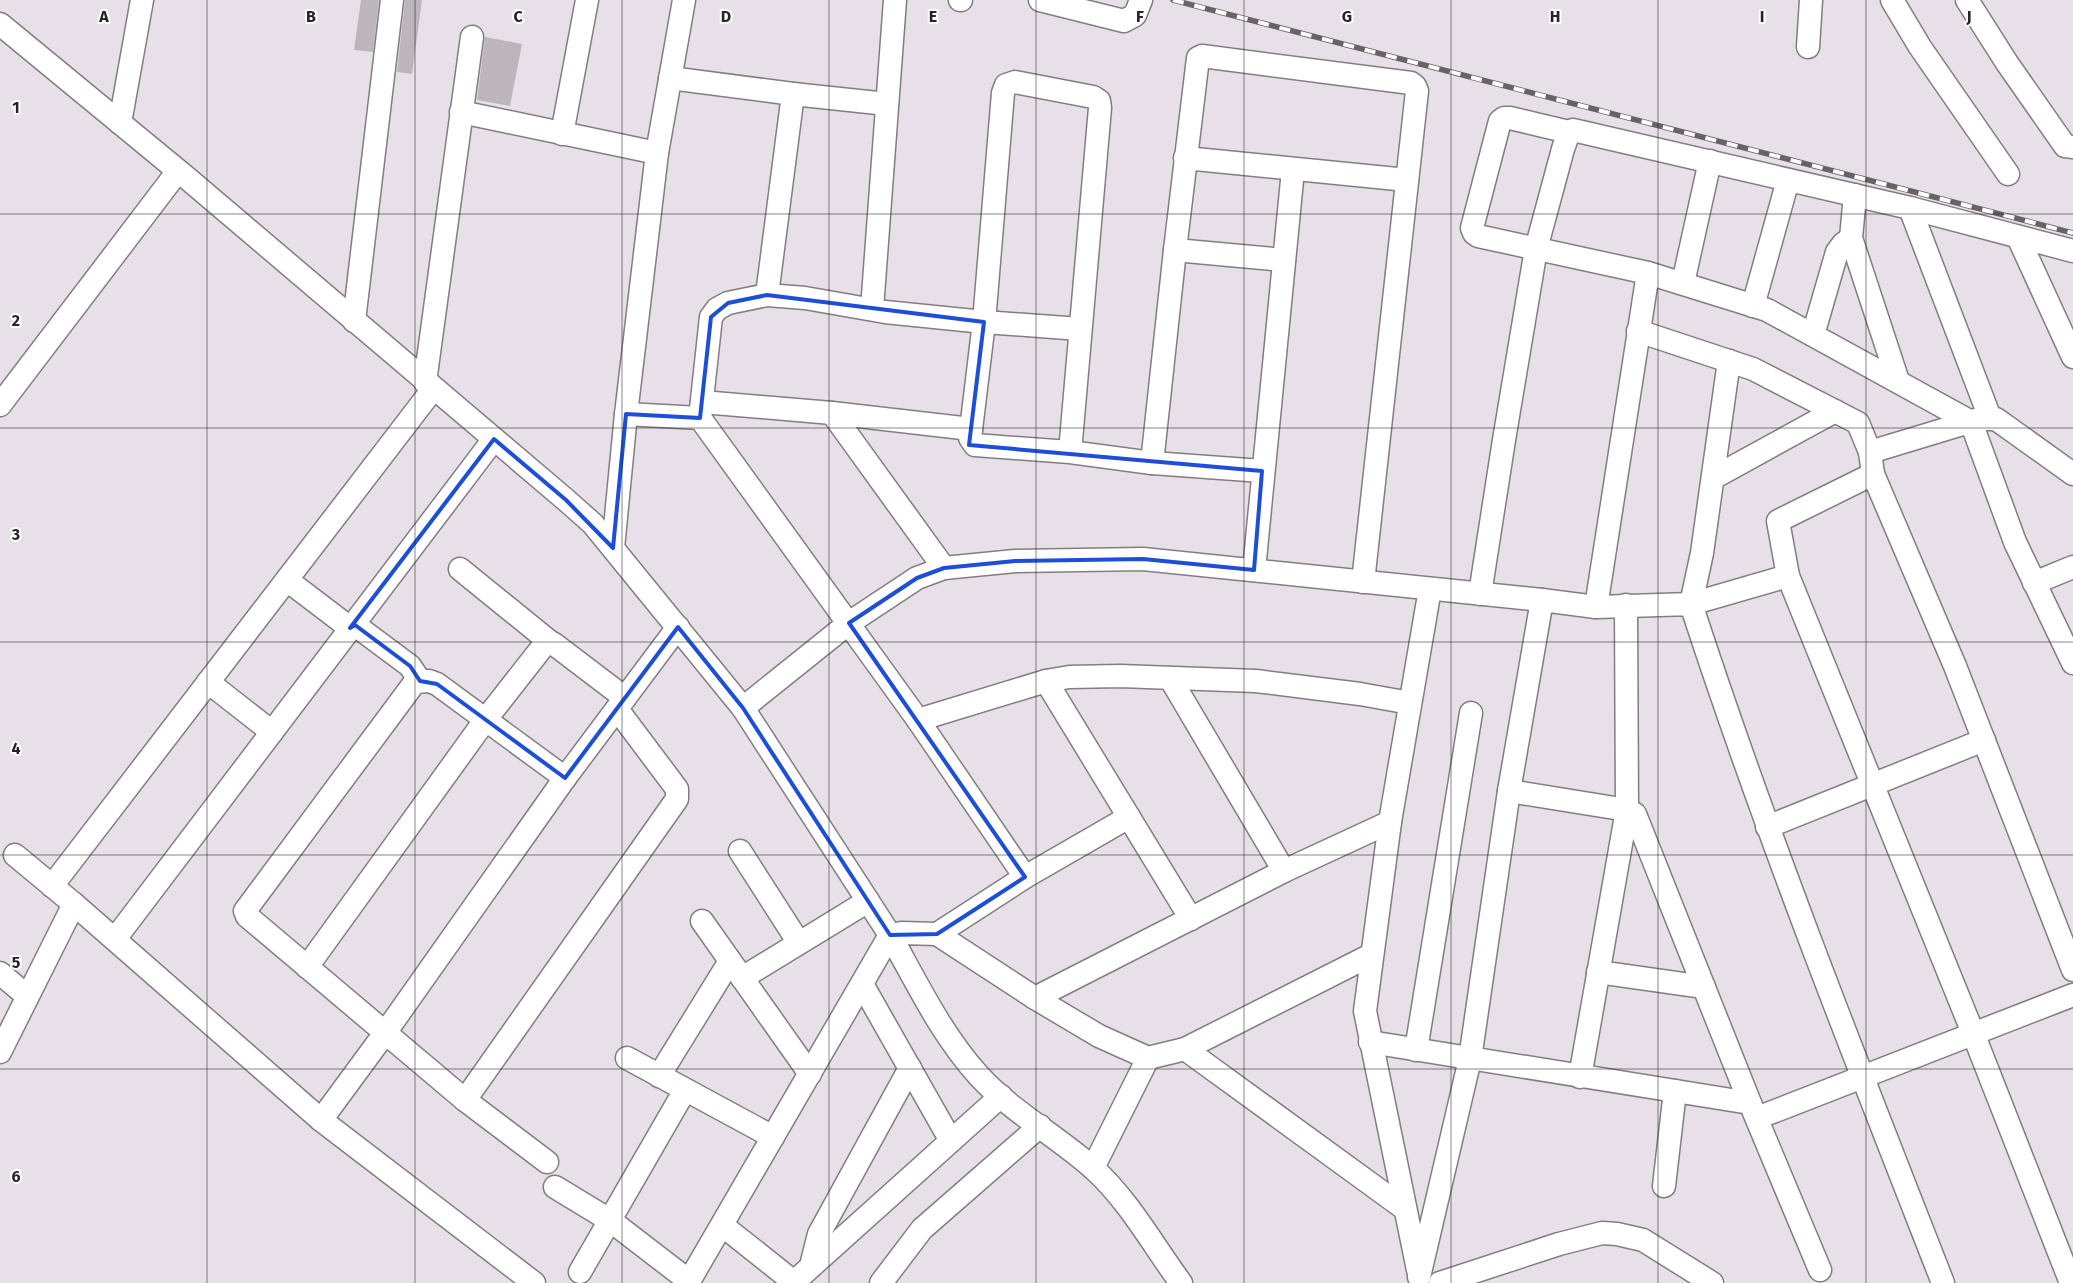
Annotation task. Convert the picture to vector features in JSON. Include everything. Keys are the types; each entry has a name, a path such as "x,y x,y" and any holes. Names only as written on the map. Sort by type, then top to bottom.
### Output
{"street":[{"path":"354,321 392,0"},
{"path":"562,134 587,0"},
{"path":"613,548 626,414 657,153 684,0"},
{"path":"872,310 895,0"},
{"path":"1040,0 1124,21 1134,15 1141,0"},
{"path":"1808,47 1811,0"},
{"path":"1892,0 1920,47 2008,174"},
{"path":"1967,0 2007,63 2065,146 2073,147"},
{"path":"120,123 136,4"},
{"path":"0,24 178,171 592,524 743,708 890,935 940,1025 963,1057 980,1077 1001,1096 1093,1168 1119,1194 1181,1283"},
{"path":"52,886 287,580 429,385 472,37"},
{"path":"1152,463 1185,158 1198,58 1202,56 1410,83 1415,86 1417,92 1363,582"},
{"path":"670,78 887,104"},
{"path":"1070,452 1100,108 1099,101 1093,97 1015,82 1006,85 1003,93 984,322 970,438 975,445 1070,452 1152,463 1262,471"},
{"path":"767,294 793,94"},
{"path":"462,112 657,153"},
{"path":"1980,420 1898,382 1767,310 1648,273 1478,236 1472,228 1500,121 1504,118 1510,118 1569,132 1577,130 1910,208 2073,251"},
{"path":"1480,594 1536,249 1569,132"},
{"path":"1185,158 1407,180"},
{"path":"1683,283 1710,161"},
{"path":"1254,570 1262,471 1294,170"},
{"path":"0,405 178,171"},
{"path":"1753,306 1788,180"},
{"path":"1855,195 1851,238 1898,382"},
{"path":"1910,208 1980,420 2015,542 2073,663"},
{"path":"2018,237 2073,358"},
{"path":"1813,336 1837,252 1851,238"},
{"path":"1175,250 1284,260"},
{"path":"1596,606 1648,273"},
{"path":"1025,877 918,720 701,410 711,317 717,309 728,303 767,294 805,298 872,310 984,322 1080,329"},
{"path":"1638,331 1753,369 1858,423 1871,463 1955,666 2073,970"},
{"path":"1729,361 1702,553 1691,604 1767,827 1943,1283"},
{"path":"626,414 701,410 832,413 971,430"},
{"path":"1713,478 1835,411"},
{"path":"832,413 944,568"},
{"path":"2071,1282 1788,576 1778,521 1871,463 1980,420 1996,419 2073,474"},
{"path":"114,939 494,439"},
{"path":"743,708 849,624 917,578 944,568 1015,561 1143,559 1596,606 1691,604 1788,576"},
{"path":"2034,582 2073,567"},
{"path":"460,569 621,703 677,789 677,798 465,1100"},
{"path":"287,580 350,628"},
{"path":"1427,1281 1405,1209 1365,1011 1390,822 1430,589"},
{"path":"1427,1281 1470,1059 1509,791 1542,600"},
{"path":"1580,1077 1627,810 1626,604"},
{"path":"350,628 355,625 410,666 420,680"},
{"path":"322,1120 564,778 678,627"},
{"path":"307,966 486,719 544,645 550,642"},
{"path":"918,720 1046,681 1069,677 1112,676 1256,681 1360,694 1410,703"},
{"path":"1170,678 1284,871"},
{"path":"547,1162 465,1100 247,916 244,911 415,682 429,680 438,684 564,778"},
{"path":"1046,681 1191,918"},
{"path":"208,682 272,732"},
{"path":"1416,1050 1471,713"},
{"path":"1767,827 1984,740"},
{"path":"1509,791 1627,810 1635,814 1820,1270"},
{"path":"890,935 936,934 1025,877 1129,817"},
{"path":"1035,998 1284,871 1390,822"},
{"path":"740,851 799,943"},
{"path":"15,855 322,1120 531,1282"},
{"path":"659,1076 736,969 799,943 868,901"},
{"path":"0,1052 74,904"},
{"path":"702,921 810,1074"},
{"path":"936,934 1035,998 1099,1036 1148,1058 1185,1049 1371,955"},
{"path":"555,1187 611,1221 688,1282 890,935"},
{"path":"1598,972 1704,987"},
{"path":"0,973 27,996"},
{"path":"862,984 951,1141"},
{"path":"1370,1042 1676,1091 1754,1110 1863,1077 2073,995"},
{"path":"1185,1049 1405,1209"},
{"path":"627,1058 773,1137"},
{"path":"1093,1168 1148,1058"},
{"path":"811,1266 820,1234 910,1068"},
{"path":"580,1272 685,1090"},
{"path":"1664,1186 1676,1091"},
{"path":"722,1225 794,1282 1001,1096"},
{"path":"881,1283 922,1229 1040,1126"},
{"path":"1427,1281 1602,1233 1618,1234 1643,1240 1712,1283"}],"highlighted area":[{"path":"767,295 984,322 969,445 1262,471 1254,570 1143,559 1015,561 944,568 917,578 849,623 1025,877 937,934 890,935 743,708 678,627 565,778 437,684 420,681 410,666 355,625 350,628 494,439 566,500 613,548 626,414 700,418 711,317 728,303"}],"building":[{"path":"361,0 379,0 373,52 354,50"},
{"path":"405,0 422,0 412,74 397,72"},
{"path":"485,37 522,44 510,106 477,100"}],"railway":[{"path":"1173,0 2073,233"}]}
